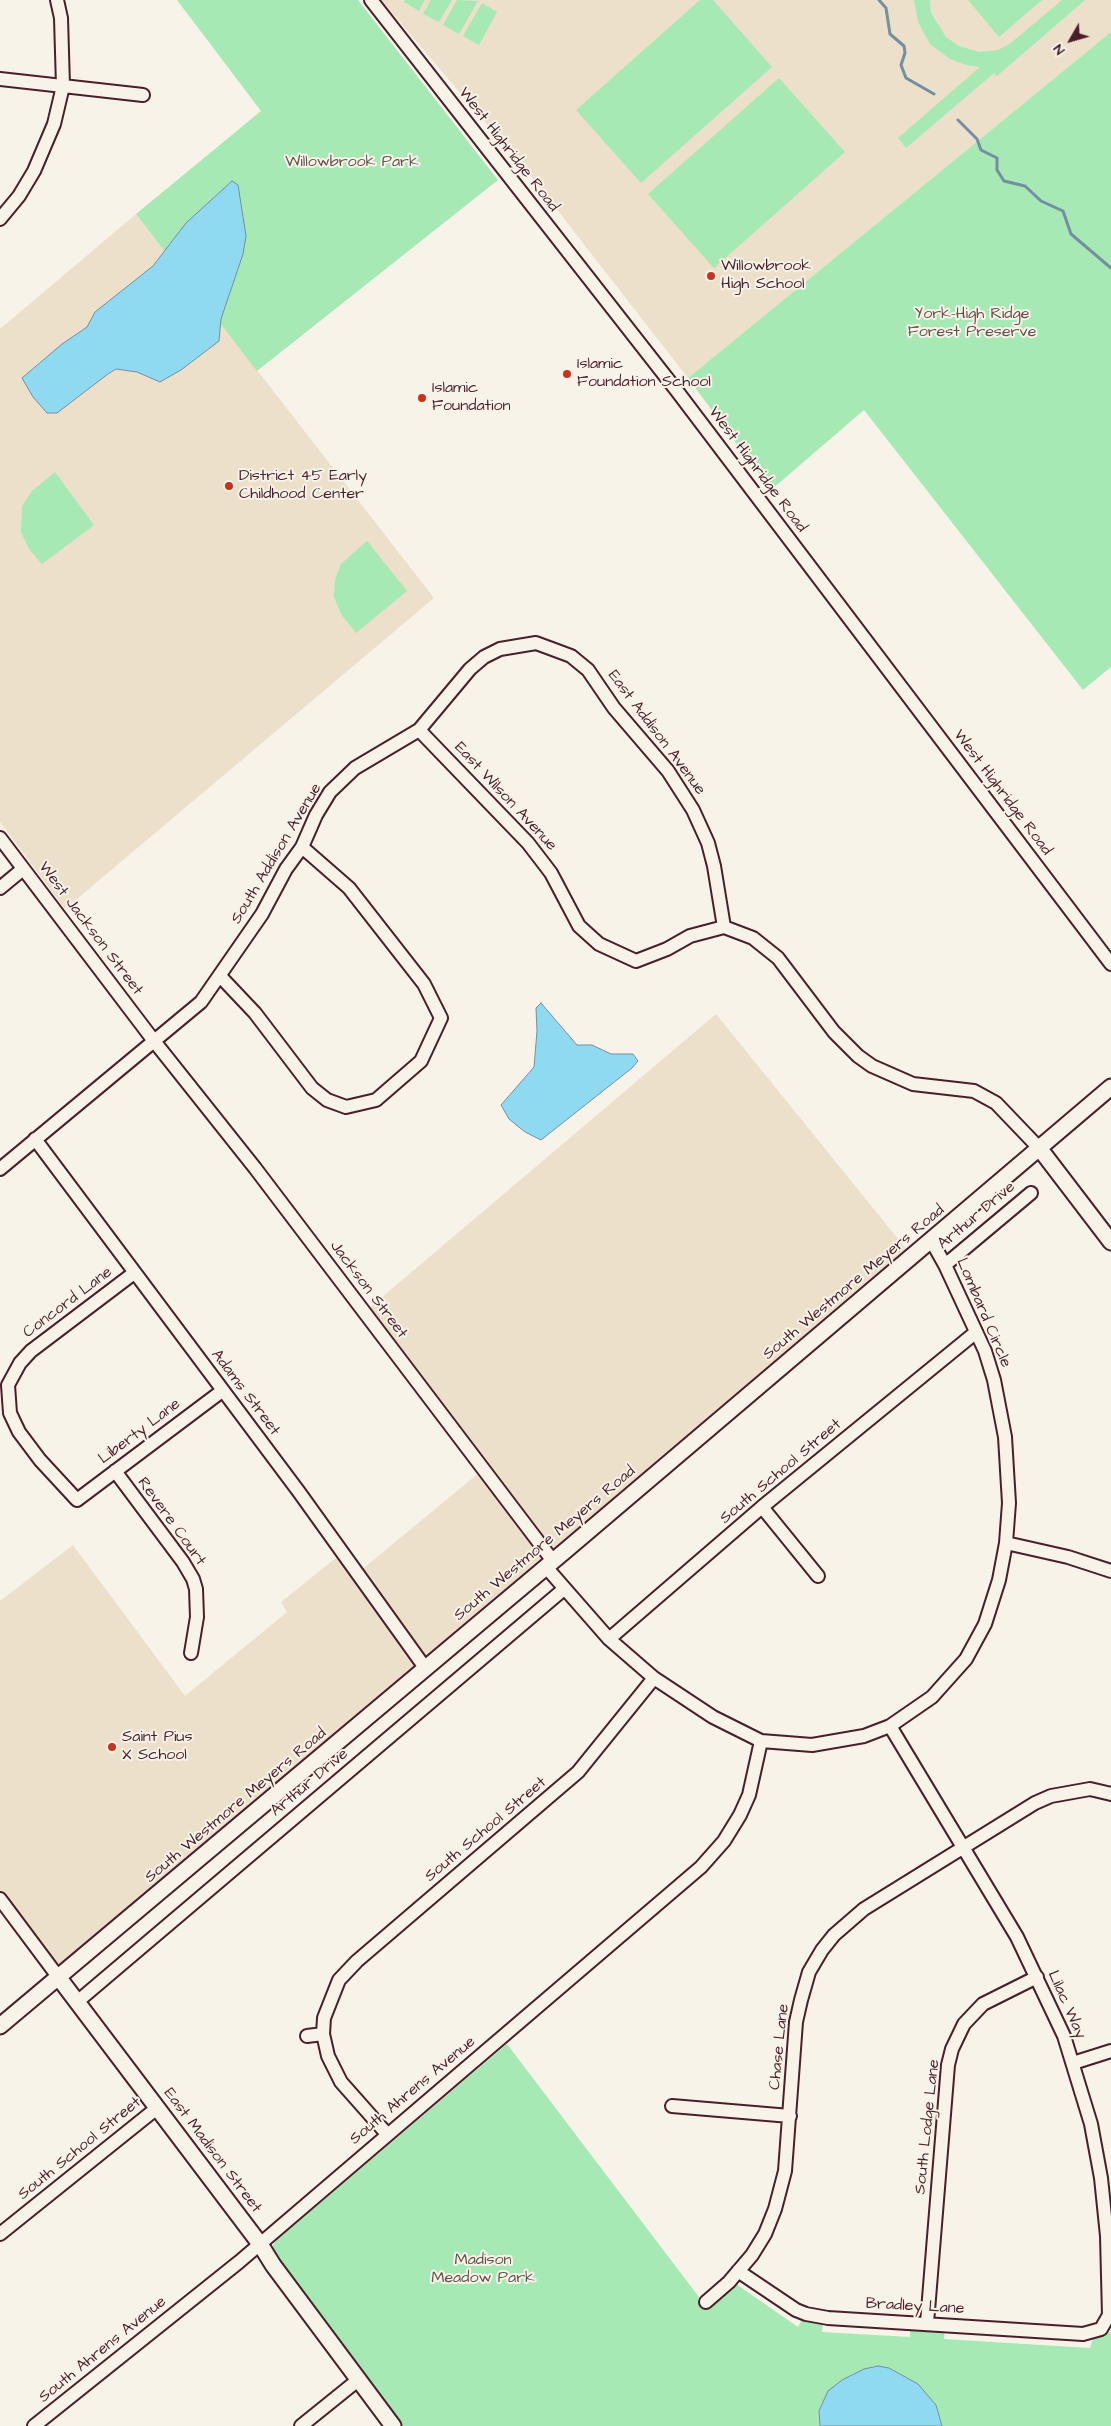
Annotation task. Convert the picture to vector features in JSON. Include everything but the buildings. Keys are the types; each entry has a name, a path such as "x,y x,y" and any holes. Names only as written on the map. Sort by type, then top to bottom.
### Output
{"street":[{"path":"0,220 19,196 34,172 46,146 63,86 61,18 57,0"},
{"name":"West Highridge Road","path":"371,0 678,391 1111,964"},
{"path":"0,79 143,95"},
{"name":"East Addison Avenue","path":"512,646 536,643 558,649 578,660 588,670 634,732 668,771 693,810 708,844 717,880 724,927"},
{"name":"South Addison Avenue","path":"0,1169 201,1002 262,914 286,869 302,847 321,806 342,779 355,768 419,730 476,663 491,652 512,646"},
{"name":"East Wilson Avenue","path":"419,730 528,843 551,873 579,926 599,944 636,961 667,949 690,936 724,927"},
{"name":"West Jackson Street","path":"0,838 154,1041"},
{"path":"220,976 255,1013 312,1088 327,1100 346,1107 365,1104 382,1096 419,1063 440,1018 424,984 349,888 302,847"},
{"path":"0,888 23,869"},
{"path":"724,927 753,938 770,950 834,1032 858,1056 872,1066 912,1084 974,1091 996,1103 1040,1150 1111,1242"},
{"name":"Jackson Street","path":"154,1041 243,1153 549,1564"},
{"name":"South Westmore Meyers Road","path":"0,2026 60,1978 931,1240 1040,1150 1111,1087"},
{"name":"Adams Street","path":"35,1139 299,1492 426,1668"},
{"name":"Arthur Drive","path":"945,1265 1030,1193"},
{"name":"Lombard Circle","path":"549,1564 564,1589 609,1639 654,1678 713,1716 761,1742 799,1745 826,1744 864,1736 890,1726 932,1697 966,1659 990,1611 1006,1543 1009,1503 1006,1437 994,1380 985,1351 945,1265 931,1240"},
{"name":"Concord Lane","path":"77,1500 40,1460 15,1426 10,1413 8,1385 20,1363 31,1351 134,1273"},
{"name":"South School Street","path":"609,1639 762,1507 976,1333"},
{"name":"Liberty Lane","path":"77,1500 222,1391"},
{"name":"Revere Court","path":"115,1471 194,1579 197,1617 191,1653"},
{"path":"762,1507 818,1576"},
{"path":"1006,1543 1068,1557 1111,1571"},
{"name":"Arthur Drive","path":"77,2002 564,1589"},
{"name":"South School Street","path":"323,2034 324,2018 339,1980 357,1961 578,1772 654,1678"},
{"name":"Lilac Way","path":"890,1726 1017,1937 1064,2036 1094,2140 1105,2207 1110,2306 1109,2315 1102,2329"},
{"name":"South Ahrens Avenue","path":"34,2426 260,2244 714,1854 731,1832 746,1802 761,1742"},
{"name":"Chase Lane","path":"706,2302 738,2271 765,2234 775,2209 785,2170 796,2022 809,1972 822,1950 843,1926 864,1909 1035,1803 1051,1796 1090,1789 1111,1794"},
{"name":"East Madison Street","path":"0,1900 260,2244 273,2265 393,2426"},
{"name":"South Lodge Lane","path":"926,2323 948,2065 952,2049 964,2024 983,2004 1036,1977"},
{"path":"307,2036 323,2034 328,2056 337,2075 387,2134"},
{"path":"1073,2063 1111,2051"},
{"path":"672,2106 790,2116"},
{"name":"South School Street","path":"0,2234 157,2108"},
{"name":"Bradley Lane","path":"738,2271 806,2314 828,2318 1083,2334 1102,2329"},
{"path":"301,2426 358,2380"}],"shaded area":[{"name":"Willowbrook High School","path":"381,0 1111,0 1111,32 688,378 530,175"},
{"path":"136,214 434,598 65,909 0,822 0,329"},
{"path":"716,1014 907,1250 553,1554 368,1309"},
{"path":"480,1472 546,1559 425,1659 360,1571"},
{"name":"Saint Pius X School","path":"73,1545 185,1696 287,1612 281,1602 342,1553 417,1666 60,1969 0,1891 0,1601"}],"green space":[{"name":"Willowbrook Park","path":"177,0 358,0 498,180 257,371 136,214 261,111"},
{"path":"405,0 425,0 419,11 404,2"},
{"path":"431,0 452,0 439,22 423,14"},
{"path":"457,0 478,1 459,34 443,25"},
{"path":"700,0 713,0 772,67 641,183 576,110"},
{"path":"914,0 930,0 931,13 946,37 959,46 979,52 998,50 1011,43 1062,0 1085,0 997,76 994,73 906,148 898,138 980,67 966,65 950,59 930,44 918,22"},
{"path":"968,0 1042,0 999,37"},
{"path":"482,3 497,12 479,45 463,36"},
{"name":"York-High Ridge Forest Preserve","path":"1111,32 1111,667 1083,690 864,410 771,490 688,378"},
{"path":"779,78 845,152 714,268 648,194"},
{"path":"55,472 94,525 42,564 29,549 21,532 22,506 32,491"},
{"path":"367,541 407,591 356,633 341,614 334,597 335,580 341,564"},
{"name":"Madison Meadow Park","path":"507,2044 708,2309 736,2284 798,2327 803,2318 823,2323 822,2332 910,2337 910,2328 945,2329 944,2339 1090,2348 1093,2338 1111,2332 1111,2426 401,2426 276,2257 272,2250 273,2245"}],"water":[{"path":"232,181 238,185 246,236 243,254 221,319 219,341 181,370 160,382 137,372 116,369 57,413 47,413 33,397 22,378 62,344 87,327 95,312 153,266 186,223"},
{"path":"541,1003 577,1045 592,1045 611,1054 633,1054 638,1061 632,1068 541,1140 525,1132 509,1119 501,1105 534,1067 537,1031 536,1008"},
{"path":"878,2366 889,2368 918,2384 936,2405 942,2426 820,2426 819,2411 828,2391 842,2380 864,2369"}],"waterway":[{"path":"879,0 886,8 890,34 904,46 905,53 901,65 906,78 934,94"},
{"path":"958,120 977,139 981,150 997,158 997,170 1004,181 1025,186 1041,201 1063,211 1071,234 1111,268"}],"place":[{"name":"Willowbrook High School","path":"711,276"},
{"name":"Islamic Foundation School","path":"567,374"},
{"name":"Islamic Foundation","path":"422,398"},
{"name":"District 45 Early Childhood Center","path":"229,486"},
{"name":"Saint Pius X School","path":"112,1747"}]}
